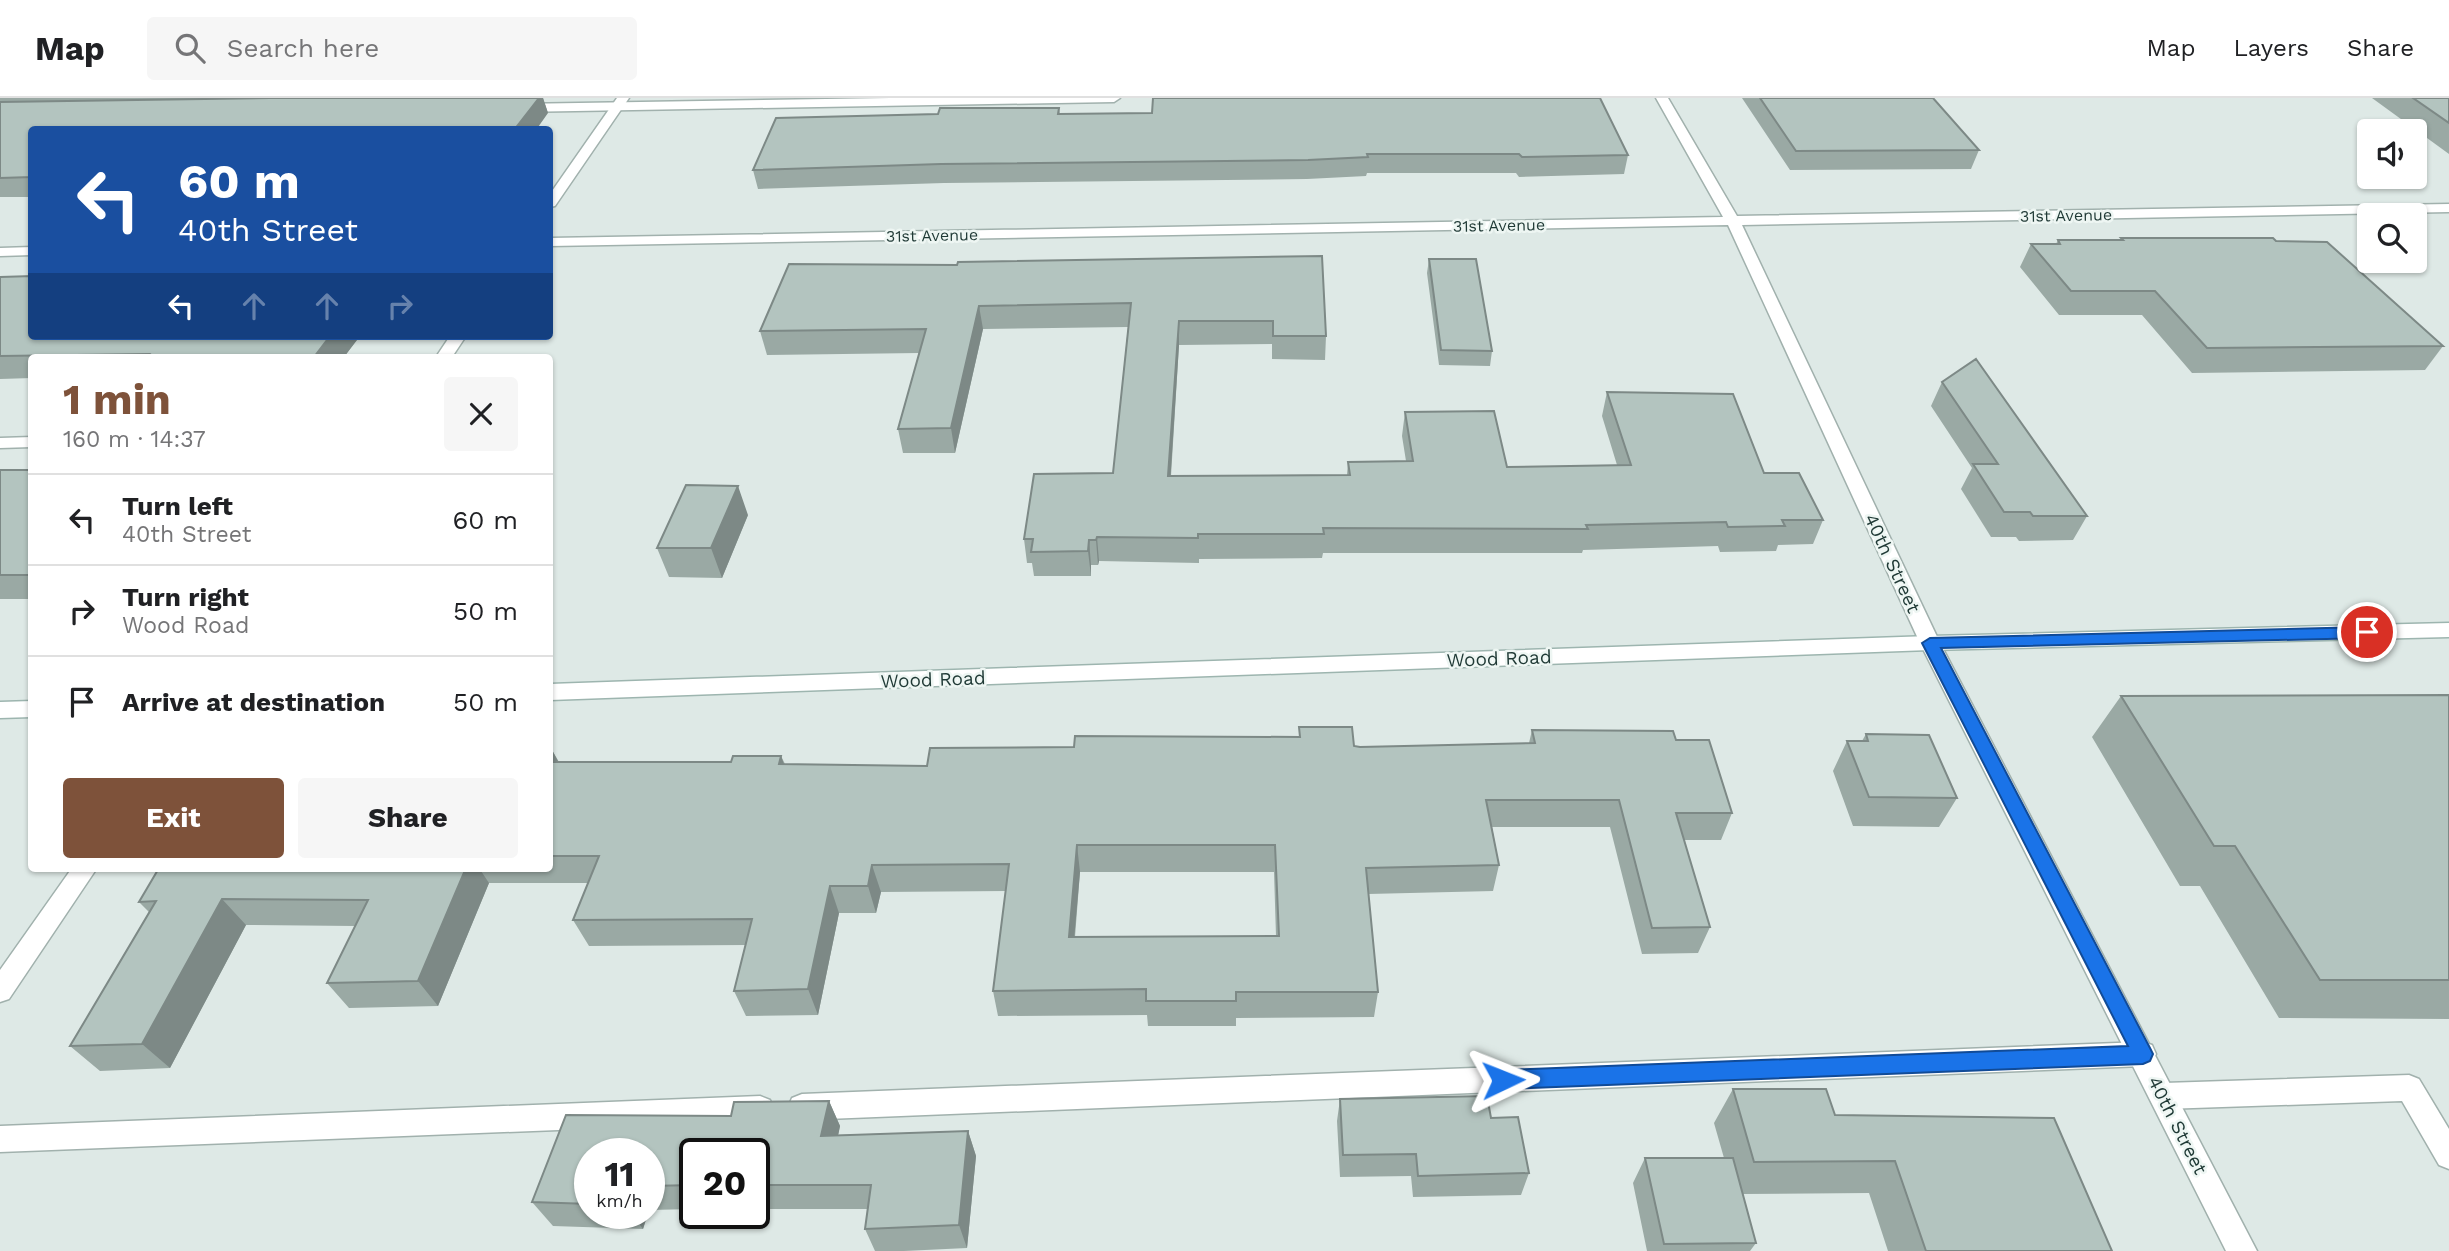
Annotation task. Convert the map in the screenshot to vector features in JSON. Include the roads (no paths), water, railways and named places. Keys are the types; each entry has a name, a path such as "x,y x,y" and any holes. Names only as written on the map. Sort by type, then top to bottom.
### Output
{"street":[{"path":"508,108 620,102 1114,98"},
{"name":"40th Street","path":"1662,98 1734,221 1930,643 2242,1251"},
{"path":"553,198 620,102"},
{"name":"31st Avenue","path":"553,242 2449,208"},
{"path":"0,252 28,251"},
{"path":"0,443 28,442"},
{"name":"Wood Road","path":"553,692 1930,643 2449,630"},
{"path":"0,710 28,709"},
{"path":"0,991 83,872"},
{"path":"0,1139 2143,1054"},
{"path":"2164,1096 2409,1088 2449,1154"}]}
